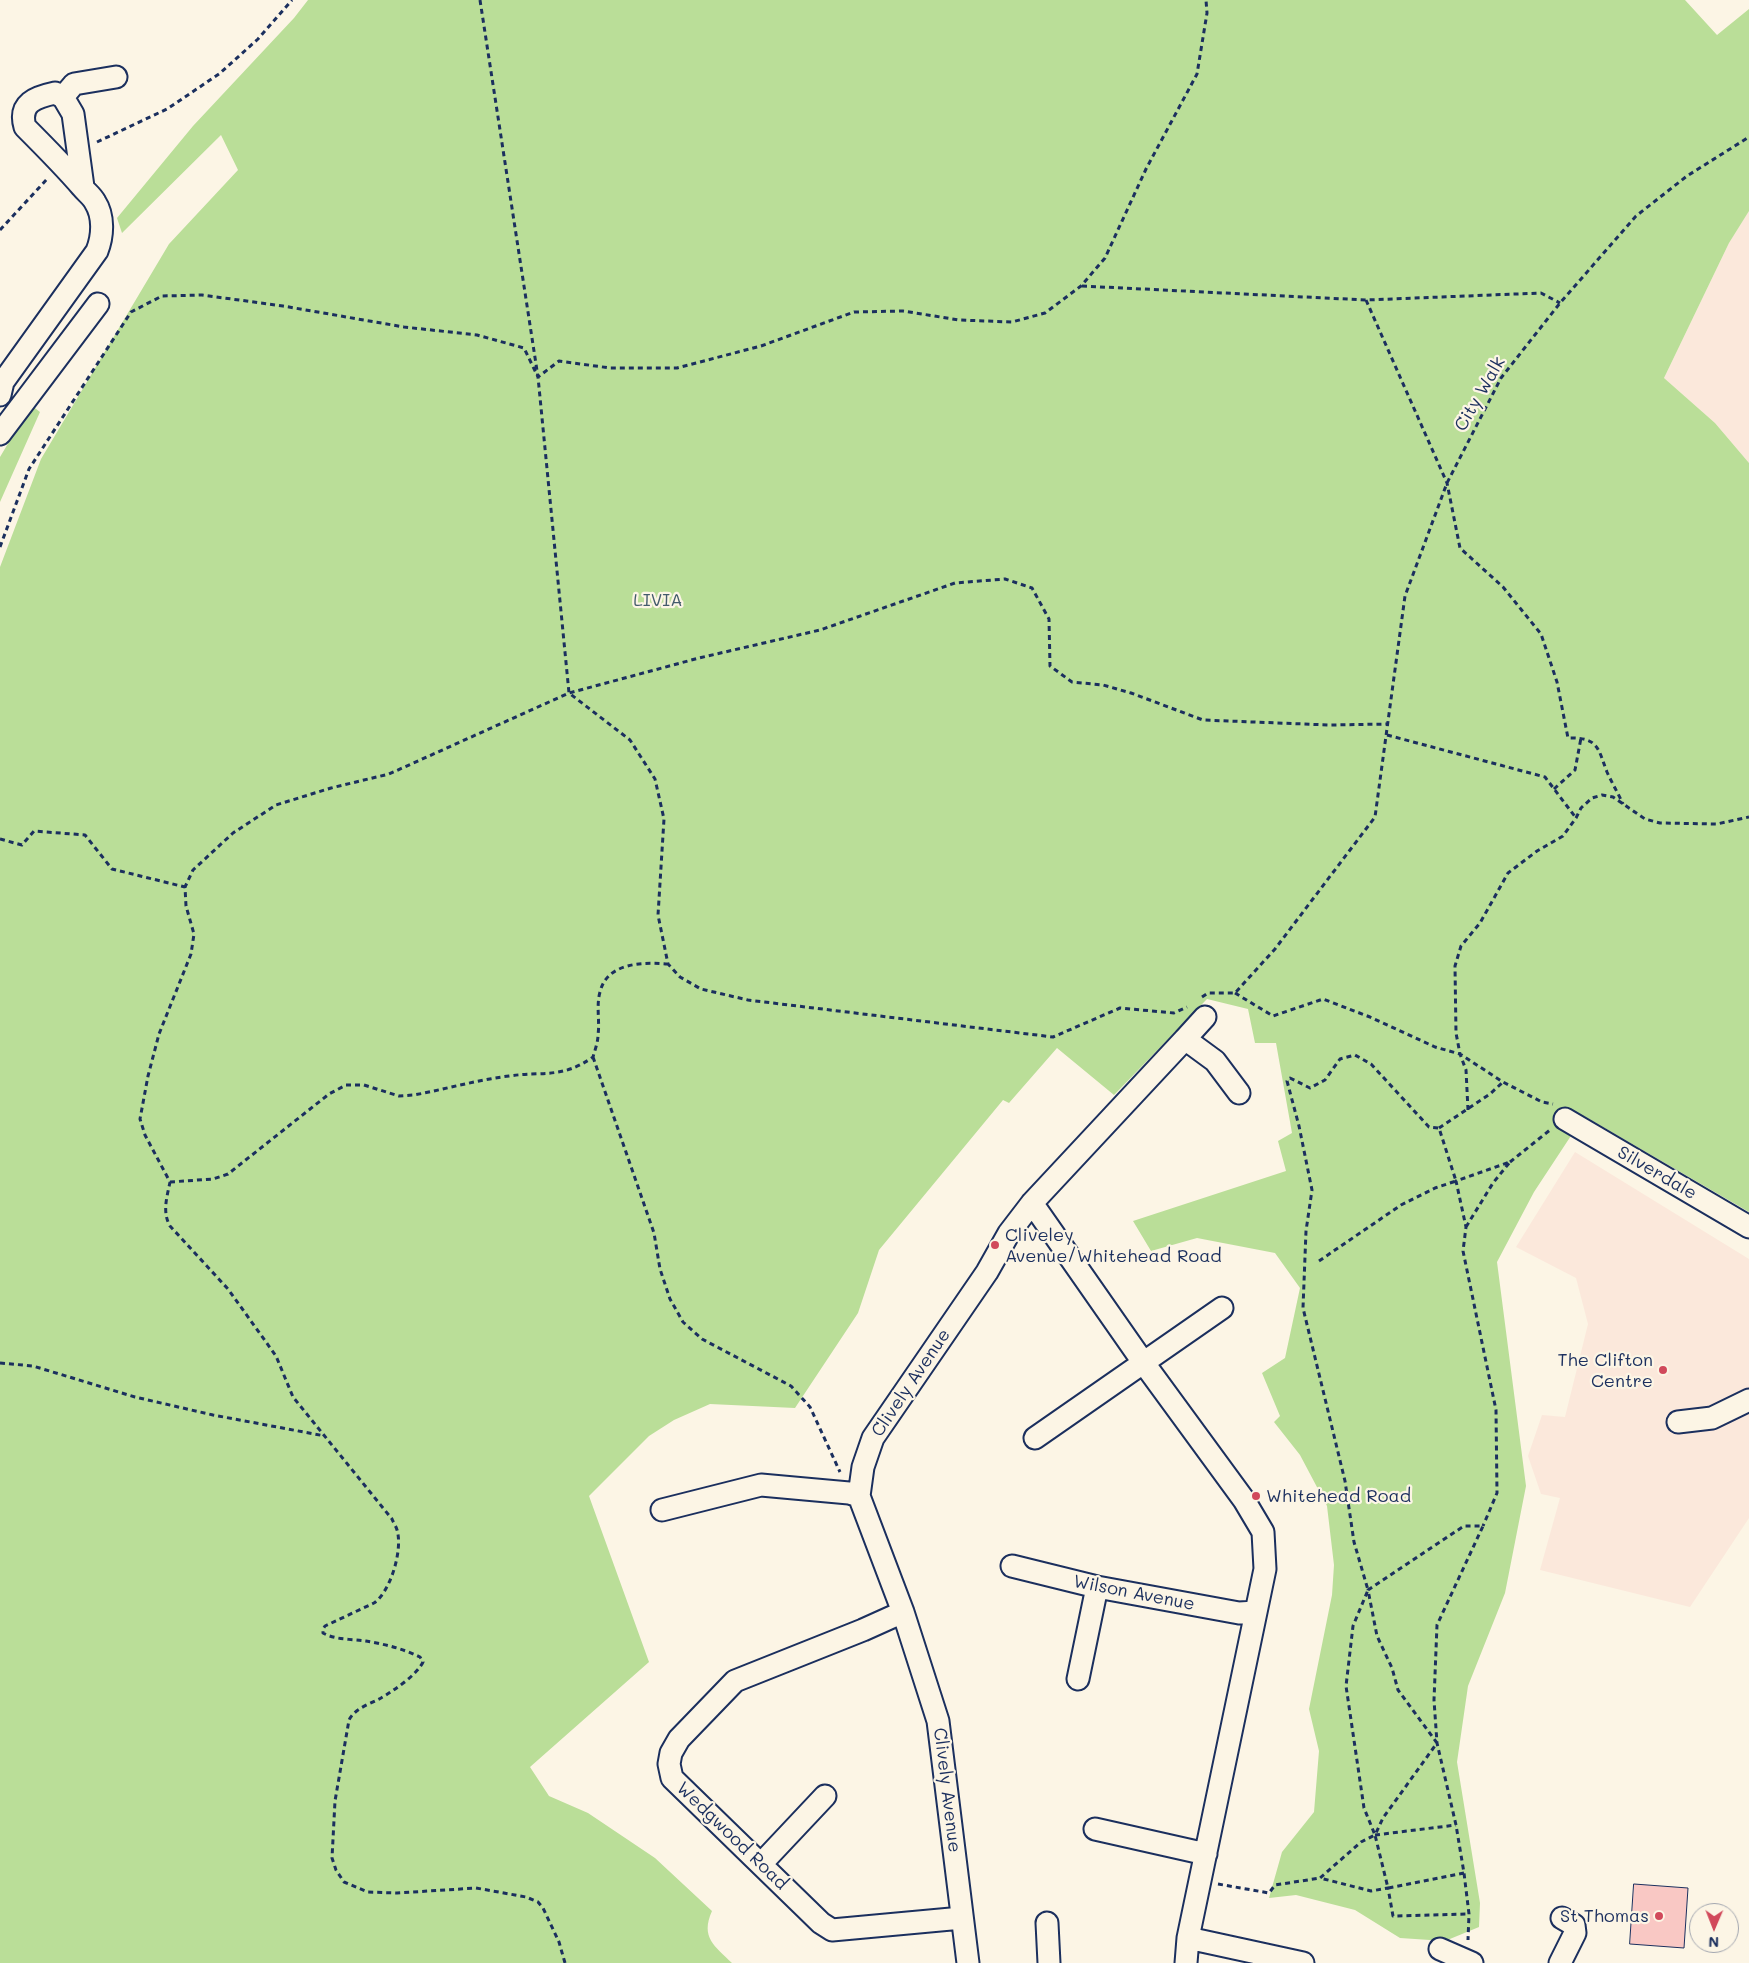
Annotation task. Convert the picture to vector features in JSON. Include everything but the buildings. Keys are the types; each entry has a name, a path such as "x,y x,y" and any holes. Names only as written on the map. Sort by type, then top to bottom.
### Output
{"street":[{"path":"63,97 74,84 116,77"},
{"path":"0,395 3,382 97,251 102,238 96,202 83,187 70,158 73,114 63,97 55,93 36,97 26,108 23,118 25,127 70,158"},
{"path":"0,434 98,304"},
{"name":"Clively Avenue","path":"968,1963 938,1720 902,1612 854,1494 873,1438 987,1272 1009,1233 1032,1203 1185,1039 1200,1009"},
{"path":"1185,1039 1216,1061 1239,1093"},
{"name":"Silverdale","path":"1565,1119 1749,1227"},
{"path":"1032,1203 1143,1362 1244,1500 1263,1532 1265,1569 1188,1938 1186,1963"},
{"path":"1035,1438 1222,1308"},
{"path":"1678,1422 1712,1418 1749,1400"},
{"path":"662,1510 761,1485 854,1494"},
{"name":"Wilson Avenue","path":"1012,1566 1097,1587 1239,1613 1256,1612"},
{"path":"1078,1679 1097,1587"},
{"name":"Wedgwood Road","path":"902,1612 863,1630 735,1681 679,1739 671,1752 669,1764 672,1778 821,1923 832,1930 962,1918"},
{"path":"761,1864 825,1796"},
{"path":"1095,1829 1206,1854"},
{"path":"1560,1963 1575,1933 1574,1926 1562,1918"},
{"path":"1047,1923 1049,1963"},
{"path":"1188,1938 1303,1963"},
{"path":"1440,1950 1469,1962"}],"path":[{"path":"0,230 42,182 70,158 167,109 219,74 258,39 292,0"},
{"path":"480,0 538,378 569,693 630,740 655,778 664,819 658,916 668,964 680,977 701,989 748,1000 1053,1037 1120,1008 1174,1013 1200,1009 1208,993 1235,992 1273,1016 1323,999 1370,1017 1435,1047 1460,1054 1503,1082 1542,1102 1556,1105 1570,1112 1565,1119 1510,1162 1493,1183 1466,1227"},
{"path":"538,378 559,361 610,368 677,368 762,346 854,312 903,311 959,320 1012,322 1045,313 1081,286 1105,258 1146,169 1197,74 1207,13 1206,0"},
{"name":"City Walk","path":"1235,992 1275,949 1375,817 1405,596 1447,483 1501,378 1560,303 1636,216 1687,176 1749,137"},
{"path":"1081,286 1366,300 1541,293 1560,303"},
{"path":"0,547 29,469 45,444 131,312 162,296 202,295 283,306 404,327 477,335 524,348 538,378"},
{"path":"1366,300 1447,483 1460,548 1503,587 1541,634 1557,682 1568,738 1581,738 1595,744 1603,757 1607,771 1623,804"},
{"path":"565,1963 559,1942 542,1908 538,1902 526,1896 476,1888 397,1893 368,1892 344,1882 336,1870 332,1858 335,1801 350,1720 356,1712 396,1689 420,1668 422,1662 420,1657 401,1650 368,1641 329,1636 323,1633 325,1626 378,1600 394,1568 398,1540 397,1530 392,1519 294,1397 276,1356 228,1289 170,1226 165,1218 170,1182 145,1135 140,1119 148,1076 159,1034 191,954 194,934 186,906 185,887 193,870 233,833 276,805 331,788 390,774 569,693 699,658 820,630 955,583 1005,579 1032,588 1049,619 1050,666 1072,682 1103,685 1131,693 1203,720 1389,724"},
{"path":"1387,735 1545,778 1576,818"},
{"path":"1554,789 1575,770 1581,738"},
{"path":"1468,1110 1466,1070 1460,1054 1456,1033 1454,1002 1455,966 1462,946 1480,923 1508,873 1537,851 1563,836 1576,818 1580,808 1592,798 1602,795 1613,797 1645,819 1660,823 1717,824 1749,818"},
{"path":"0,839 22,846 34,831 84,835 112,869 185,887"},
{"path":"668,964 646,962 624,966 607,979 599,994 598,1035 593,1058 654,1233 660,1269 670,1299 683,1322 702,1339 790,1386 810,1407 854,1494"},
{"path":"1437,1743 1398,1690 1392,1668 1377,1636 1368,1590 1354,1542 1345,1480 1303,1308 1306,1231 1312,1190 1300,1126 1287,1080 1290,1078 1310,1088 1326,1080 1340,1059 1355,1055 1371,1064 1429,1126 1439,1128 1468,1110 1503,1082"},
{"path":"170,1182 212,1179 228,1174 329,1094 346,1085 364,1085 399,1096 414,1095 509,1075 558,1073 580,1067 593,1058"},
{"path":"1439,1128 1456,1180 1466,1227 1463,1251 1496,1410 1497,1493 1438,1625 1434,1700 1437,1743 1456,1825 1464,1872 1469,1914 1469,1962"},
{"path":"1319,1261 1402,1205 1435,1188 1510,1162"},
{"path":"0,1363 33,1366 135,1397 213,1415 326,1436"},
{"path":"1469,1914 1393,1916 1375,1835 1364,1808 1346,1686 1352,1626 1368,1590 1464,1526 1483,1526"},
{"path":"1375,1835 1383,1818 1437,1743"},
{"path":"1320,1878 1361,1842 1375,1835 1456,1825"},
{"path":"1200,1880 1269,1893 1275,1885 1320,1878 1371,1891 1464,1872"}],"shaded area":[{"path":"1749,211 1749,463 1715,423 1664,378 1729,243"},
{"name":"The Clifton Centre","path":"1575,1152 1749,1259 1749,1518 1690,1607 1540,1570 1560,1498 1541,1494 1528,1456 1542,1415 1565,1417 1588,1324 1576,1278 1516,1247"}],"green space":[{"name":"LIVIA","path":"308,0 1685,0 1717,35 1749,9 1749,211 1729,243 1664,378 1715,423 1749,463 1749,1212 1584,1116 1534,1192 1497,1262 1526,1486 1505,1593 1468,1686 1457,1762 1480,1903 1479,1927 1445,1941 1400,1938 1355,1910 1296,1895 1269,1898 1282,1852 1314,1812 1319,1751 1309,1709 1332,1595 1334,1565 1327,1506 1300,1455 1274,1422 1280,1416 1262,1373 1285,1358 1300,1288 1275,1253 1197,1238 1151,1251 1133,1221 1286,1171 1278,1141 1292,1133 1276,1043 1255,1043 1248,1009 1207,999 1114,1095 1057,1048 1009,1103 1003,1100 879,1250 858,1313 795,1408 710,1404 674,1420 649,1436 589,1496 649,1662 530,1767 549,1796 588,1813 655,1858 712,1911 708,1928 711,1941 732,1963 0,1963 0,567 41,459 169,244 238,170 221,135 122,233 117,218 193,126 294,18"},
{"path":"31,405 40,412 0,502 0,457"}],"place":[{"name":"Cliveley Avenue/Whitehead Road","path":"995,1245"},
{"name":"The Clifton Centre","path":"1663,1370"},
{"name":"Whitehead Road","path":"1256,1496"},
{"name":"St Thomas","path":"1659,1916"}]}
